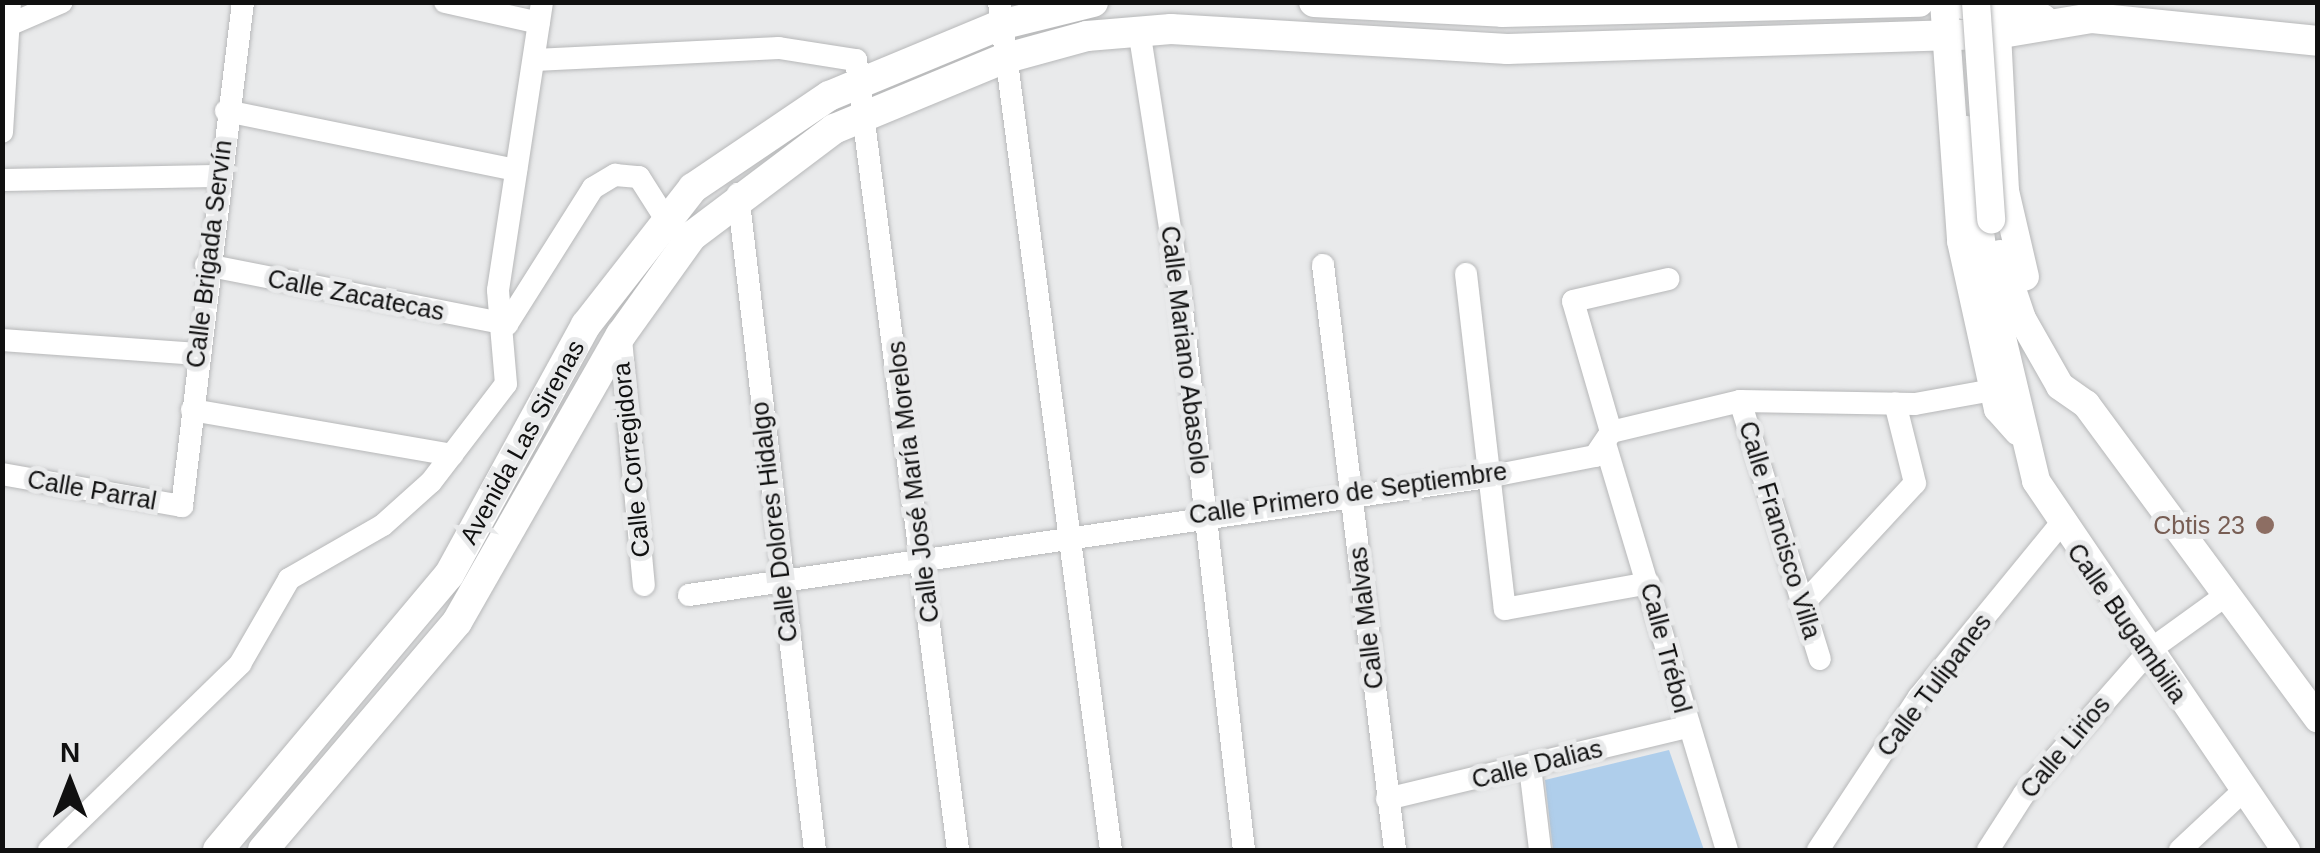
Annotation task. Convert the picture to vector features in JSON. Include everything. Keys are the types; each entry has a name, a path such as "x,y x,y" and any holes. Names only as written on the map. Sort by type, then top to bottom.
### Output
{"main road":[{"name":"Avenida Las Sirenas","path":"218,850 448,574 586,325 664,218 732,156 864,80 999,14 1094,2"},
{"path":"1314,2 1502,7 1919,2"},
{"path":"1953,2 2045,20 2158,21 2318,41"},
{"name":"Avenida Las Sirenas","path":"263,850 457,622 620,335 670,262 738,194 869,114 1004,59 1139,30 1507,49 1943,33 1992,12"}],"street":[{"path":"2,132 4,28 10,2"},
{"path":"4,28 62,2"},
{"name":"Calle Brigada Servín","path":"182,506 216,176 242,2"},
{"path":"49,850 240,664 289,578 383,526 452,454 506,384 506,324 498,290 540,13 445,2"},
{"path":"1944,2 1946,96 1961,241 2004,384"},
{"path":"1965,2 1972,181 2004,384"},
{"path":"1502,7 1507,49"},
{"path":"1992,12 1995,95 2019,262 2086,404"},
{"path":"1992,12 1990,219 2047,366 2086,404 2318,719"},
{"path":"999,14 1111,850"},
{"name":"Calle Mariano Abasolo","path":"1139,30 1205,512 1244,850"},
{"path":"535,60 684,48 848,54 864,80"},
{"name":"Calle José María Morelos","path":"864,80 958,850"},
{"path":"1946,96 1995,95"},
{"path":"226,111 516,170"},
{"path":"506,324 593,188 614,175 638,177 664,218"},
{"path":"2,180 216,176"},
{"name":"Calle Dolores Hidalgo","path":"738,194 815,850"},
{"name":"Calle Zacatecas","path":"206,266 506,324"},
{"name":"Calle Malvas","path":"1323,266 1395,850"},
{"path":"1466,274 1487,477 1506,609 1649,583"},
{"name":"Calle Trébol","path":"1668,279 1573,301 1688,727 1727,850"},
{"name":"Calle Corregidora","path":"620,335 644,584"},
{"path":"2,340 197,354"},
{"name":"Calle Primero de Septiembre","path":"689,595 1069,532 1487,477 1740,401 1895,403 2004,384"},
{"name":"Calle Bugambilia","path":"2004,384 2023,404 2018,431 2058,526 2150,650 2286,850"},
{"name":"Calle Francisco Villa","path":"1740,401 1820,659"},
{"path":"1802,605 1915,484 1895,403"},
{"path":"192,410 452,454"},
{"name":"Calle Parral","path":"2,474 182,506"},
{"name":"Calle Tulipanes","path":"1818,850 1918,697 2058,526"},
{"name":"Calle Lirios","path":"1988,850 2035,780 2150,650 2225,596"},
{"name":"Calle Dalias","path":"1387,799 1688,727"},
{"path":"1530,767 1540,850"},
{"path":"2180,850 2244,791"}],"shaded area":[{"path":"1669,750 1704,850 1553,850 1545,780"}],"place":[{"name":"Cbtis 23","path":"2265,525"}]}
